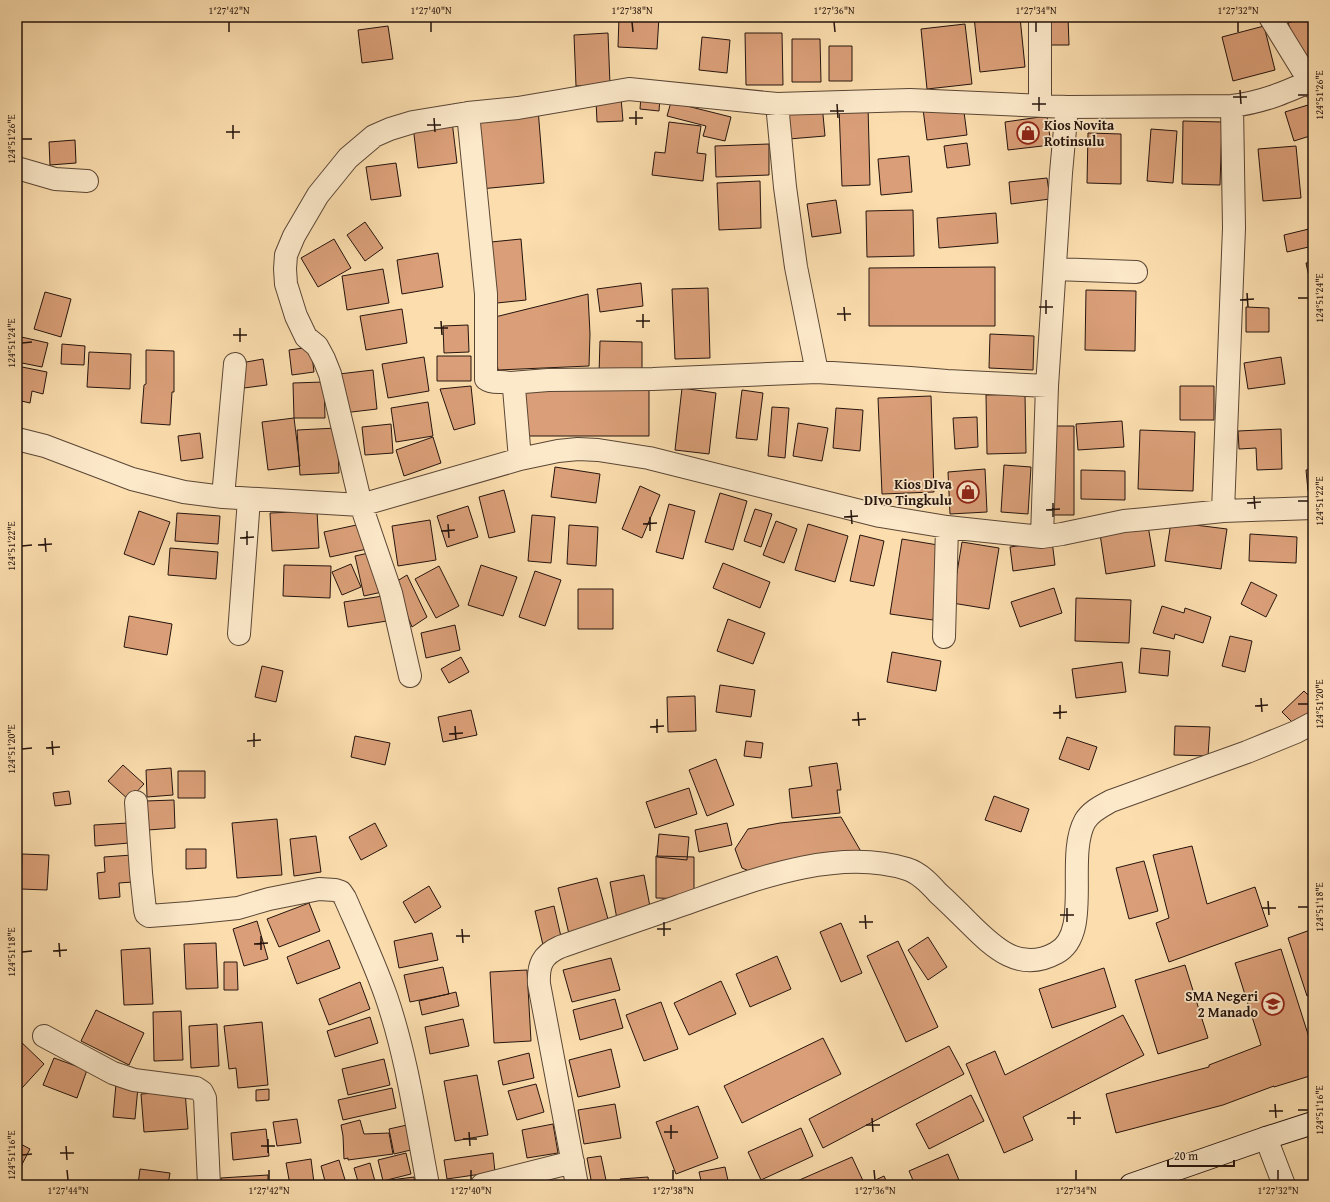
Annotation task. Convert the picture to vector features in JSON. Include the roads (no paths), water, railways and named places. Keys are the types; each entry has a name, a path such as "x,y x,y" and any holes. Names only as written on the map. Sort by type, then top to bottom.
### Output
{"street":[{"path":"1040,17 1040,106"},
{"path":"410,676 392,593 361,504 330,374 317,346 306,337 296,316 286,284 285,269 286,255 294,236 318,195 348,158 374,136 390,128 413,122 468,113 518,108 629,89 778,104 910,100 1067,107 1232,106 1273,98 1312,83 1270,17"},
{"path":"778,104 785,187 796,268 817,372"},
{"path":"1223,511 1234,228 1232,106"},
{"path":"1042,537 1047,386 1061,173 1067,107"},
{"path":"468,113 486,302 486,379 490,382 510,383 548,380 653,379 817,372 1047,386"},
{"path":"17,168 54,179 87,181"},
{"path":"1056,263 1136,272"},
{"path":"223,497 235,364"},
{"path":"510,383 514,388 520,459"},
{"path":"17,439 45,446 132,479 184,492 249,499 361,504 520,459 558,451 578,449 598,450 649,458 880,516 947,527 1042,537 1124,521 1223,511 1313,508"},
{"path":"239,634 249,499"},
{"path":"944,637 947,527"},
{"path":"577,1185 539,984 538,975 546,954 560,947 754,880 796,869 836,863 877,862 910,869 926,880 987,942 1003,953 1014,958 1024,960 1044,958 1058,953 1070,940 1075,929 1077,911 1077,847 1085,821 1096,809 1111,801 1248,752 1296,732 1313,723"},
{"path":"136,802 141,873 145,910 148,916 238,908 268,899 319,889 335,890 340,892 345,898 374,963 390,1009 404,1062 428,1185"},
{"path":"44,1036 113,1073 124,1077 196,1088 202,1092 205,1098 209,1185"},
{"path":"1131,1185 1313,1123"},
{"path":"1266,1138 1284,1185"},
{"path":"482,1185 573,1162"}],"place":[{"name":"Kios Novita Rotinsulu","path":"1028,133"},
{"name":"Kios DIva DIvo Tingkulu","path":"968,492"},
{"name":"SMA Negeri 2 Manado","path":"1273,1004"}]}
